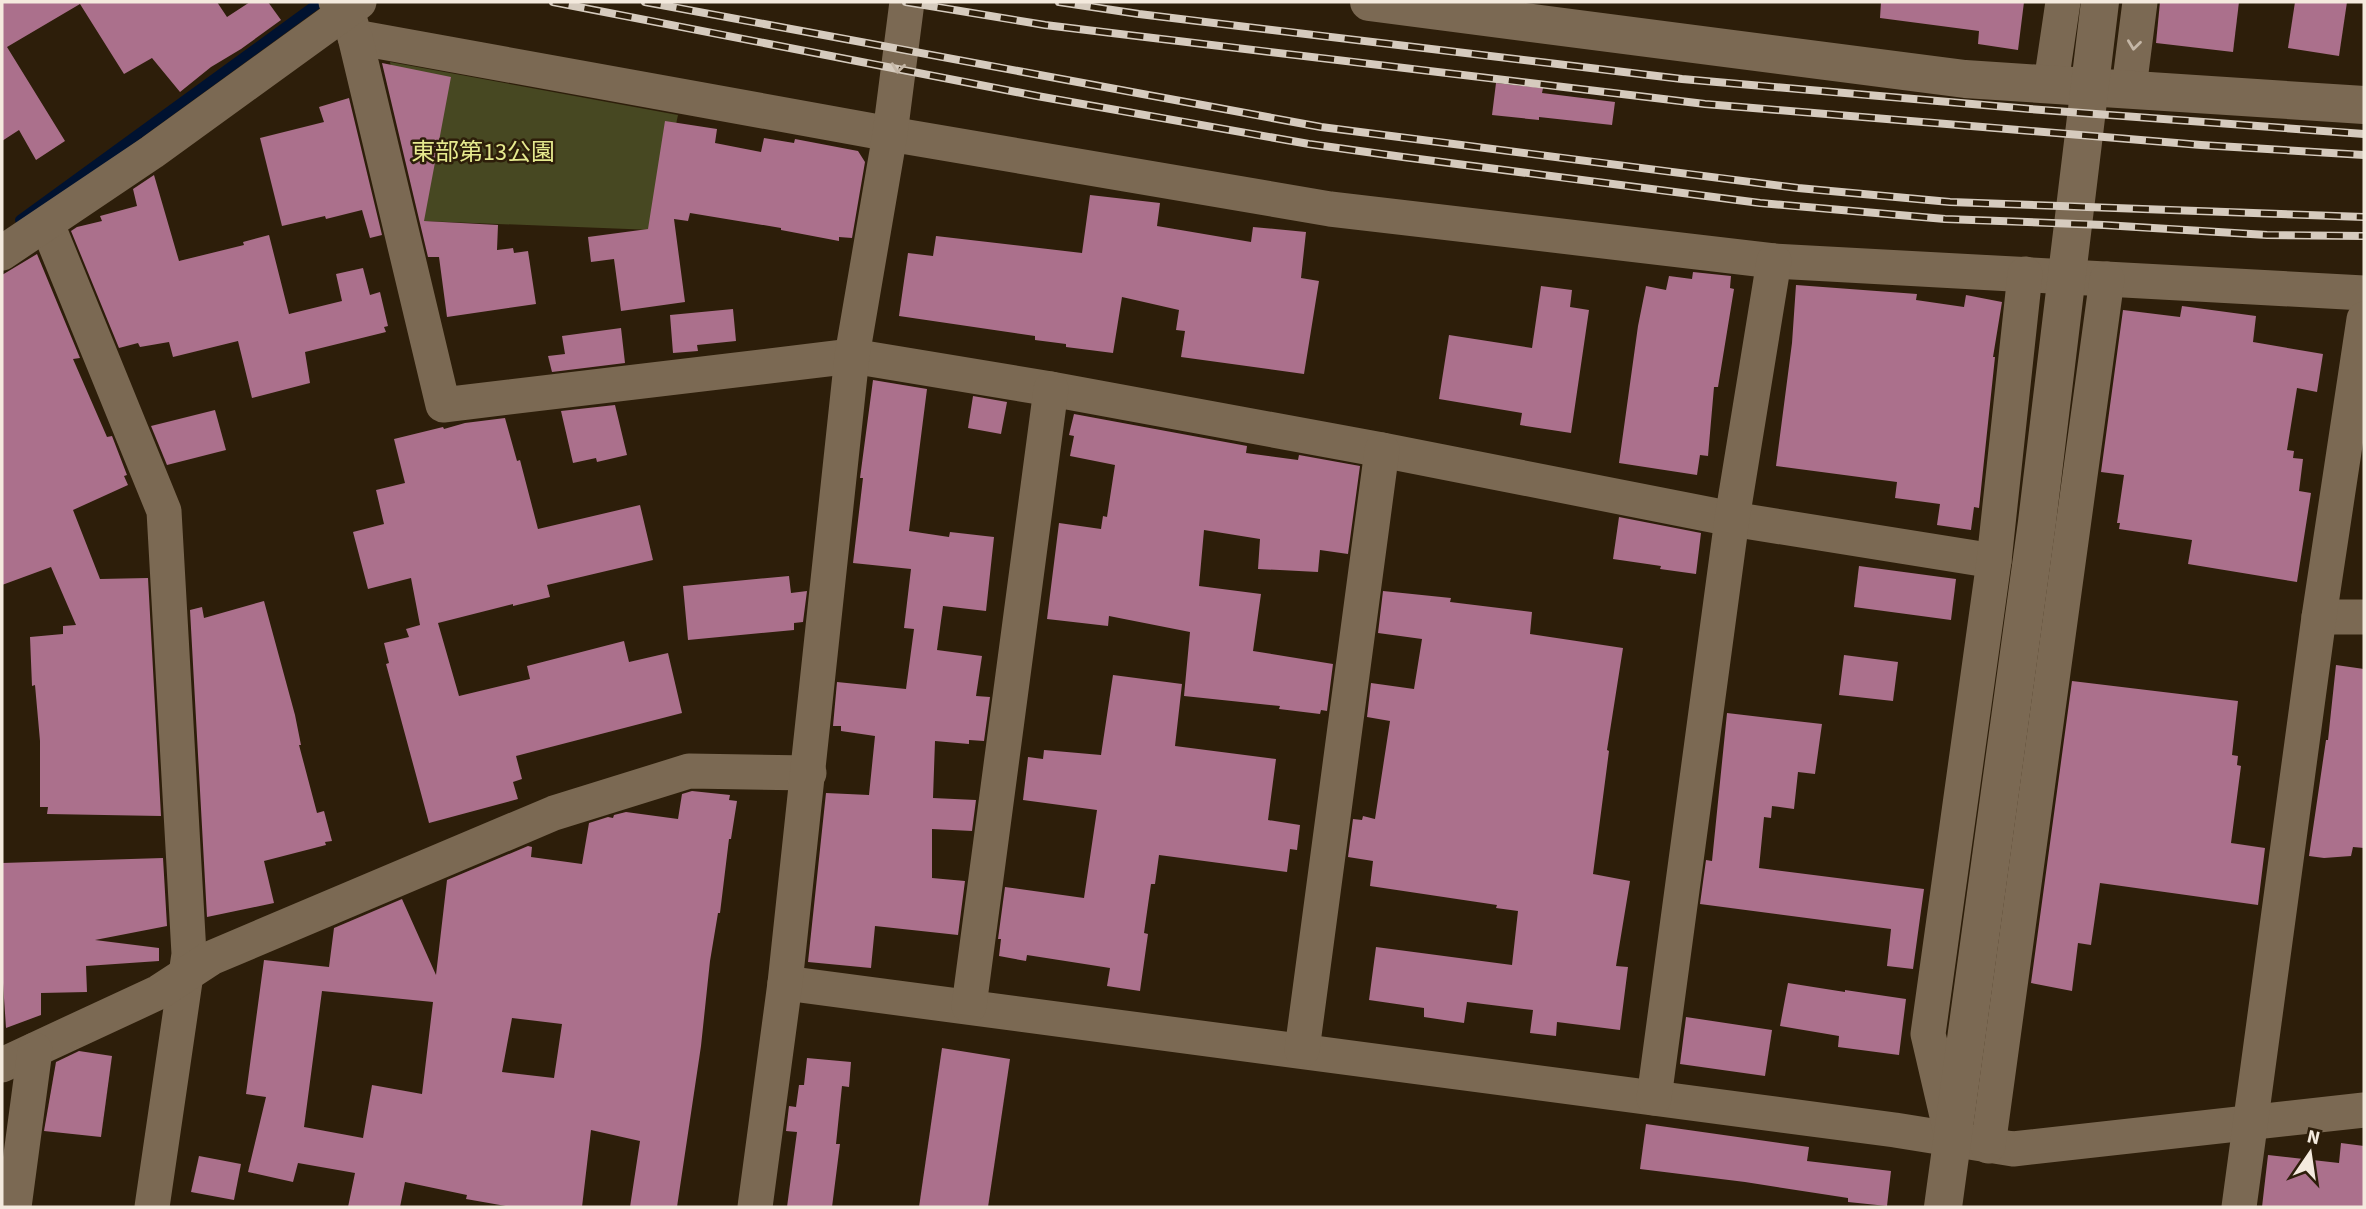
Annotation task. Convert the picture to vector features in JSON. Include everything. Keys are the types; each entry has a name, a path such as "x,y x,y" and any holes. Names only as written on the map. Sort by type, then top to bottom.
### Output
{"street":[{"path":"755,1207 785,983 809,773 852,356 890,134 907,2"},
{"path":"1369,2 1965,79 2364,105"},
{"path":"2051,83 2063,2"},
{"path":"1970,1143 2037,522 2100,2"},
{"path":"2129,88 2140,2"},
{"path":"350,13 443,405 852,356 1051,389 1382,450 1732,519 1994,561"},
{"path":"2,253 350,13 890,134 1330,209 1773,261 2364,293"},
{"path":"47,223 164,511 189,954 152,1207"},
{"path":"1654,1098 1732,519 1773,261"},
{"path":"1970,1143 1928,1034 1994,561 2025,274"},
{"path":"1943,1207 1970,1143 2107,279"},
{"path":"2239,1207 2319,617 2364,318"},
{"path":"969,1006 1051,389"},
{"path":"1302,1051 1382,450"},
{"path":"2319,617 2364,617"},
{"path":"2,1065 159,992 211,958 554,813 689,771 809,773"},
{"path":"785,983 1654,1098 2013,1149 2364,1110"},
{"path":"14,1207 35,1050"}],"green space":[{"name":"東部第13公園","path":"390,62 678,115 653,230 423,221"}],"building":[{"path":"2,2 217,2 227,17 250,2 268,2 281,20 211,67 180,92 152,58 124,74 80,4 7,47 65,141 36,160 19,130 2,141"},
{"path":"1881,2 2024,2 2018,50 1978,44 1979,31 1880,18"},
{"path":"2160,2 2239,2 2233,52 2156,43"},
{"path":"2295,2 2347,2 2339,56 2288,48"},
{"path":"382,63 451,77 424,221 498,225 497,250 513,248 514,253 528,251 536,304 447,317 439,257 428,257"},
{"path":"1496,83 1543,88 1542,93 1615,102 1612,125 1492,115"},
{"path":"349,98 382,235 370,238 362,210 282,226 260,138 324,122 319,107"},
{"path":"665,121 717,129 715,143 761,152 764,138 794,143 795,139 858,151 865,162 852,238 839,237 839,241 690,213 688,221 674,219 685,302 621,311 614,259 591,262 588,237 648,229"},
{"path":"154,175 179,261 244,245 243,242 269,235 289,314 342,301 336,274 363,268 370,295 380,292 388,326 384,327 386,332 305,352 310,383 252,398 238,341 173,357 169,342 140,347 138,343 119,348 71,231 102,221 100,216 137,206 133,189"},
{"path":"1090,195 1160,203 1157,226 1251,242 1253,227 1306,232 1301,278 1319,281 1304,374 1181,357 1185,331 1176,330 1179,310 1122,297 1113,353 1066,347 1066,344 1035,340 1035,336 899,316 908,253 933,256 936,236 1082,253"},
{"path":"37,254 80,358 73,359 107,437 112,436 127,475 124,476 128,485 73,510 100,579 148,578 161,816 47,814 48,807 40,807 40,741 35,685 32,686 30,637 63,634 63,626 76,625 51,567 2,585 2,275"},
{"path":"1693,272 1731,276 1730,288 1734,289 1718,387 1714,387 1708,456 1700,455 1697,475 1619,463 1646,286 1666,290 1669,276 1692,279"},
{"path":"1796,285 1917,294 1916,300 1964,307 1966,295 2002,302 1993,357 1979,508 1974,507 1971,530 1937,525 1940,504 1895,498 1897,482 1776,466 1792,343"},
{"path":"1541,286 1572,290 1570,307 1589,310 1571,433 1520,425 1522,413 1439,399 1449,335 1532,348"},
{"path":"2182,306 2256,316 2253,342 2323,354 2317,392 2297,388 2287,450 2294,451 2293,458 2303,459 2299,491 2311,493 2297,582 2188,564 2192,540 2119,529 2120,523 2117,523 2124,475 2101,472 2123,310 2180,317"},
{"path":"733,309 736,341 697,345 698,351 673,353 670,315"},
{"path":"621,328 625,363 552,372 548,356 565,354 562,336"},
{"path":"873,380 927,389 909,531 949,537 950,532 994,537 986,611 943,606 937,650 982,656 976,696 990,697 984,741 969,740 969,744 935,741 933,798 976,800 972,831 932,829 932,878 965,881 958,935 875,926 871,968 808,962 826,793 869,795 875,736 841,731 841,726 833,726 837,682 906,689 914,629 904,628 911,569 853,563 863,478 860,478"},
{"path":"973,396 1007,402 1001,434 968,428"},
{"path":"615,405 627,455 597,462 596,458 573,463 561,411"},
{"path":"215,410 226,450 167,465 151,426"},
{"path":"1074,414 1247,446 1246,453 1298,460 1299,455 1360,466 1348,554 1320,550 1318,572 1258,569 1260,539 1204,530 1199,586 1261,594 1253,651 1333,664 1327,711 1321,710 1320,714 1279,709 1280,706 1184,696 1190,632 1109,616 1108,626 1047,619 1059,523 1101,529 1103,516 1107,517 1115,465 1070,456 1074,436 1069,435"},
{"path":"505,418 517,461 520,460 538,529 640,505 653,560 547,585 550,597 438,623 459,696 530,679 527,666 624,641 629,662 668,653 682,713 516,756 522,779 513,782 518,799 429,823 386,664 389,663 384,643 409,637 406,629 420,625 411,578 368,589 353,532 384,524 376,490 405,483 394,439 443,427 444,429 465,423"},
{"path":"1619,517 1701,533 1696,574 1613,559"},
{"path":"1859,566 1956,579 1951,620 1854,607"},
{"path":"789,576 791,593 807,591 803,622 794,623 794,630 688,640 683,586"},
{"path":"1383,591 1451,598 1450,602 1532,612 1530,634 1623,648 1607,750 1593,874 1630,881 1616,966 1628,967 1620,1030 1557,1022 1556,1036 1530,1033 1533,1010 1467,1002 1464,1023 1424,1017 1424,1008 1369,1000 1376,947 1512,965 1518,911 1496,908 1497,905 1370,886 1373,861 1348,857 1353,819 1362,820 1363,816 1375,819 1390,721 1367,717 1371,683 1414,689 1422,639 1378,633"},
{"path":"264,601 295,715 299,745 317,813 324,811 332,841 325,842 326,845 264,861 274,903 207,917 190,610 202,607 204,618"},
{"path":"1844,655 1898,662 1893,701 1839,695"},
{"path":"2336,665 2364,669 2364,848 2353,847 2351,856 2324,858 2309,856 2328,740"},
{"path":"1113,675 1182,684 1175,746 1276,759 1268,820 1300,825 1297,850 1290,849 1287,872 1159,855 1155,884 1151,884 1144,933 1148,934 1140,991 1107,986 1110,968 1027,955 1026,961 999,956 1001,939 998,939 1005,887 1084,898 1097,810 1023,800 1028,757 1043,759 1044,750 1101,755"},
{"path":"2072,681 2238,701 2232,755 2238,756 2237,765 2241,766 2231,843 2265,848 2258,905 2100,883 2091,945 2078,943 2072,991 2031,983"},
{"path":"1727,713 1822,724 1815,774 1798,772 1794,809 1772,806 1771,818 1764,817 1759,868 1924,889 1913,969 1887,966 1891,929 1700,904 1706,860 1712,861"},
{"path":"692,791 730,795 729,800 737,801 710,961 701,1046 677,1207 630,1207 640,1141 591,1130 582,1207 511,1207 466,1199 467,1195 405,1182 400,1207 348,1207 355,1173 298,1163 293,1182 248,1172 266,1097 246,1094 264,960 329,967 334,928 402,899 436,975 447,880 528,846 532,847 531,857 582,864 589,823 626,812 678,819 682,794","holes":["322,991 433,1002 422,1094 372,1085 363,1138 304,1127","512,1018 562,1024 554,1078 502,1072"]},
{"path":"163,858 167,926 95,940 159,948 159,961 86,966 87,992 41,993 41,1015 6,1028 2,968 2,863"},
{"path":"1788,983 1906,999 1899,1055 1838,1047 1839,1036 1780,1026"},
{"path":"1686,1017 1772,1030 1765,1076 1680,1064"},
{"path":"942,1048 1010,1059 988,1207 919,1207"},
{"path":"79,1051 112,1056 101,1137 44,1131 56,1062"},
{"path":"807,1058 851,1062 849,1087 842,1086 836,1144 840,1144 832,1207 787,1207 797,1132 786,1131 789,1106 796,1107 799,1085 804,1085"},
{"path":"1646,1124 1809,1147 1807,1161 1891,1171 1887,1206 1848,1202 1848,1198 1745,1182 1640,1169"},
{"path":"2341,1143 2364,1146 2364,1207 2262,1207 2268,1155 2339,1163"},
{"path":"199,1156 241,1164 234,1200 191,1192"}],"waterway":[{"path":"20,220 317,4"}],"railway":[{"path":"553,2 1037,96 1309,144 1403,157 1760,203 1945,219 2267,235 2364,236"},
{"path":"645,2 1321,127 1798,188 1950,202 2364,217"},
{"path":"906,2 1045,25 1705,104 2201,145 2364,155"},
{"path":"1059,2 1682,79 2364,134"}]}
